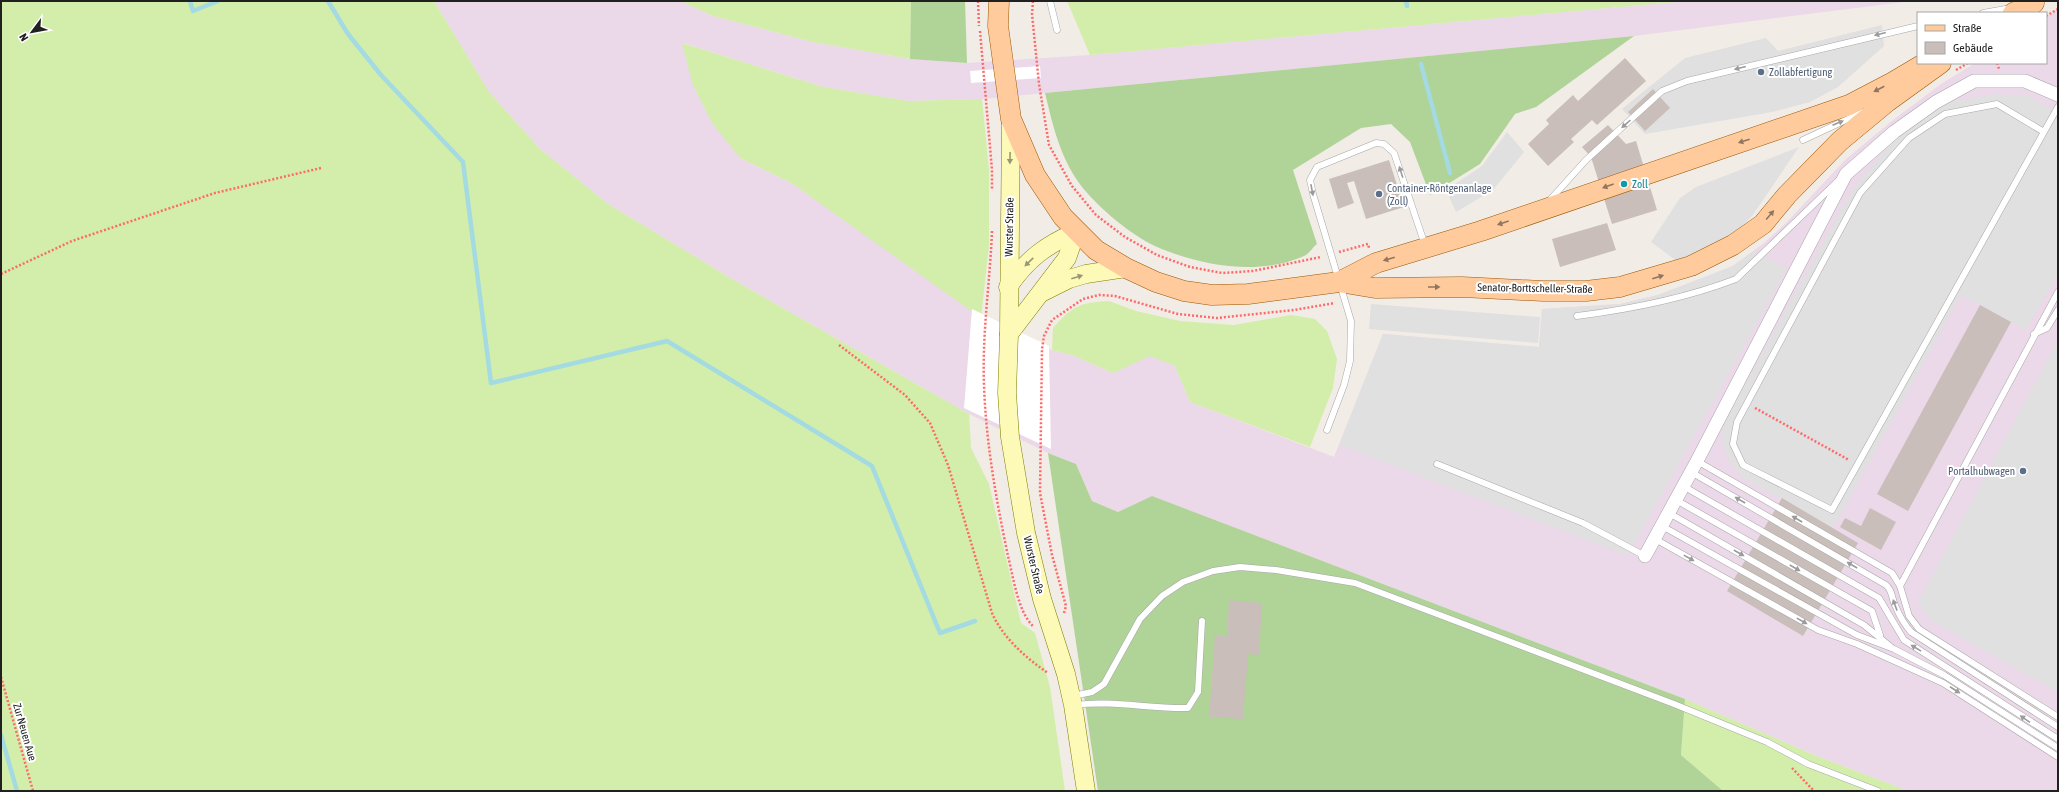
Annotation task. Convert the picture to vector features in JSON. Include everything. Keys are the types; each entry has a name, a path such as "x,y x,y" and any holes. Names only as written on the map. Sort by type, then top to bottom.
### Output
{"main road":[{"name":"Wurster Straße","path":"999,1 998,26 1011,119 1007,393 1015,474 1026,533 1042,599 1066,674 1072,701 1086,791"},
{"path":"2017,12 2034,8"},
{"name":"Senator-Borttscheller-Straße","path":"1339,282 1376,263 1540,211 1849,105 1923,64"},
{"name":"Senator-Borttscheller-Straße","path":"1076,232 1096,250 1126,268 1170,286 1212,295 1248,294 1339,282 1375,288 1462,287 1586,291 1620,287 1691,266 1733,246 1763,224 1787,195 1840,141 1887,102 1947,68"},
{"name":"Wurster Straße","path":"1011,119 1035,175 1063,217 1076,232"},
{"path":"1008,287 1017,274 1037,254 1054,242 1076,232"},
{"path":"1009,334 1041,293 1054,273 1067,258 1076,232"},
{"path":"1041,293 1069,279 1086,274 1126,268"}],"street":[{"path":"1645,556 1694,466 1846,174 1894,132 1936,102 1974,81 2025,81 2058,95"}],"lane":[{"path":"1050,1 1057,30"},
{"path":"1993,12 2034,8"},
{"path":"1540,211 1586,160 1662,92 1687,81 1917,26"},
{"path":"1803,140 1887,102"},
{"path":"2044,132 1997,104 1946,114 1909,138 1860,193 1747,404 1738,422 1733,444 1743,465 1832,510 1857,465 2044,132 2058,107"},
{"path":"1327,430 1344,385 1350,361 1351,321 1310,180 1318,167 1376,143 1384,144 1394,153 1426,248"},
{"path":"1577,316 1641,307 1720,285 1736,279 1846,174"},
{"path":"1900,586 2034,334 2058,292"},
{"path":"2034,334 2047,328 2058,310"},
{"path":"1437,464 1583,523 1645,556"},
{"path":"1694,466 1892,573 1900,586 1909,616 1920,629 2058,717"},
{"path":"1694,466 1886,585 1891,590 1894,604 1903,622 1911,632 2058,727"},
{"path":"1683,486 1879,598 1904,640 2058,740"},
{"path":"1676,500 1872,611 1880,635"},
{"path":"1669,513 1858,621 1880,635 1894,649"},
{"path":"1662,526 1857,635 1894,649 1944,675 2058,748"},
{"path":"1655,539 1818,630 1857,644 1943,683 2058,757"},
{"path":"1072,701 1092,692 1104,684 1140,619 1162,596 1183,582 1213,571 1240,567 1276,570 1355,583 1674,704 1766,742 1808,764 1878,791"},
{"path":"1072,701 1188,708 1198,692 1202,621"}],"path":[{"path":"1033,1 1032,14 1039,84 1049,145 1072,186 1096,215 1125,237 1157,255 1190,268 1222,272 1253,271 1331,254 1368,244 1376,263"},
{"path":"2034,8 2058,8"},
{"path":"1947,68 1964,64"},
{"path":"1,274 72,241 215,193 321,168"},
{"path":"1062,620 1066,606 1052,555 1040,493 1042,349 1044,336 1052,320 1083,299 1099,295 1115,296 1178,314 1217,318 1294,310 1345,301"},
{"path":"839,345 905,395 930,423 948,465 992,613 998,627 1019,650 1046,671 1054,676 1066,674"},
{"path":"1747,404 1857,465"},
{"name":"Zur Neuen Aue","path":"1,678 33,791"}],"shaded area":[{"path":"434,1 680,1 713,16 813,42 910,59 967,63 1090,55 1686,1 1912,1 1634,36 982,99 908,101 823,87 683,43 740,158 793,184 1009,334 1052,350 1072,355 1113,373 1150,355 1175,366 1190,402 1334,457 1383,334 1539,347 1542,309 1620,304 1658,295 1733,266 1764,243 1786,223 1846,159 1893,120 1941,84 1973,64 2047,64 2047,16 2058,9 2058,791 1908,791 1814,755 1685,699 1152,496 1118,512 1092,501 1076,464 1048,453 969,414 737,282 608,204 540,149 489,92"},
{"name":"Zollabfertigung","path":"1882,25 1884,46 1838,87 1810,102 1772,112 1645,134 1622,109 1685,58 1766,38 1778,51"},
{"path":"1996,94 2028,96 2058,112 2058,274 2026,330 1961,295 1833,528 1742,477 1728,459 1722,440 1724,423 1852,190 1898,135 1949,102"},
{"path":"1507,132 1524,152 1493,190 1456,212 1446,190 1482,166"},
{"path":"1799,147 1752,216 1736,232 1678,262 1651,242 1680,198 1696,187"},
{"path":"1753,251 1787,268 1628,556 1339,445 1383,334 1539,347 1542,309 1620,304 1658,295 1733,266"},
{"path":"1371,304 1540,317 1538,343 1369,329"},
{"name":"Portalhubwagen","path":"2058,340 2058,692 1930,620 1918,602"}],"green space":[{"path":"1,1 434,1 489,92 540,149 608,204 737,282 969,414 971,448 989,484 1021,623 1035,633 1050,687 1065,791 1,791"},
{"path":"680,1 911,1 910,59 813,42 713,16"},
{"path":"911,1 965,1 967,63 910,59"},
{"path":"1067,1 1686,1 1090,55"},
{"path":"1634,36 1536,107 1515,114 1480,164 1430,195 1410,142 1391,124 1361,128 1293,170 1317,244 1308,254 1288,262 1253,267 1218,265 1183,257 1157,247 1135,235 1115,220 1089,195 1072,172 1060,147 1045,93"},
{"path":"682,43 823,87 908,101 982,99 989,170 989,245 981,318 793,184 740,158 712,123 693,85"},
{"path":"1109,301 1136,311 1180,321 1234,325 1291,315 1315,319 1327,331 1337,359 1333,388 1310,447 1190,402 1175,366 1150,356 1113,373 1072,355 1052,350 1053,328 1066,314 1084,304"},
{"path":"1048,453 1076,464 1092,501 1118,512 1152,496 1685,699 1681,755 1723,791 1098,791"},
{"path":"1685,699 1814,755 1908,791 1723,791 1681,755"}],"pier":[{"path":"1040,66 1041,78 971,83 970,71"},
{"path":"972,309 1049,346 1051,449 964,408"}],"building":[{"path":"1625,58 1646,81 1597,125 1592,120 1571,139 1574,142 1548,166 1528,144 1549,124 1546,120 1573,95 1578,101"},
{"path":"1653,89 1670,108 1645,131 1628,112"},
{"name":"Zoll","path":"1608,125 1626,144 1636,141 1657,210 1612,224 1591,157 1582,147"},
{"name":"Container-Röntgenanlage (Zoll)","path":"1389,160 1404,207 1366,219 1354,181 1347,183 1354,203 1338,209 1329,179"},
{"path":"1607,223 1616,250 1560,267 1552,239"},
{"path":"1980,305 2011,322 1908,511 1877,494"},
{"path":"1782,498 1858,543 1803,636 1727,591"},
{"path":"1870,508 1896,522 1881,550 1840,527 1845,518 1861,526"},
{"path":"1229,600 1262,603 1259,655 1248,654 1243,719 1209,717 1215,635 1227,636"}],"waterway":[{"path":"190,1 193,11 218,1"},
{"path":"328,1 348,34 381,75 463,162 491,383 667,341 872,466 940,633 975,621"},
{"path":"1406,1 1407,6"},
{"path":"1421,64 1450,173"},
{"path":"1,735 17,791"}],"place":[{"name":"Zollabfertigung","path":"1761,72"},
{"name":"Zoll","path":"1624,184"},
{"name":"Container-Röntgenanlage (Zoll)","path":"1379,194"},
{"name":"Portalhubwagen","path":"2023,471"}]}
